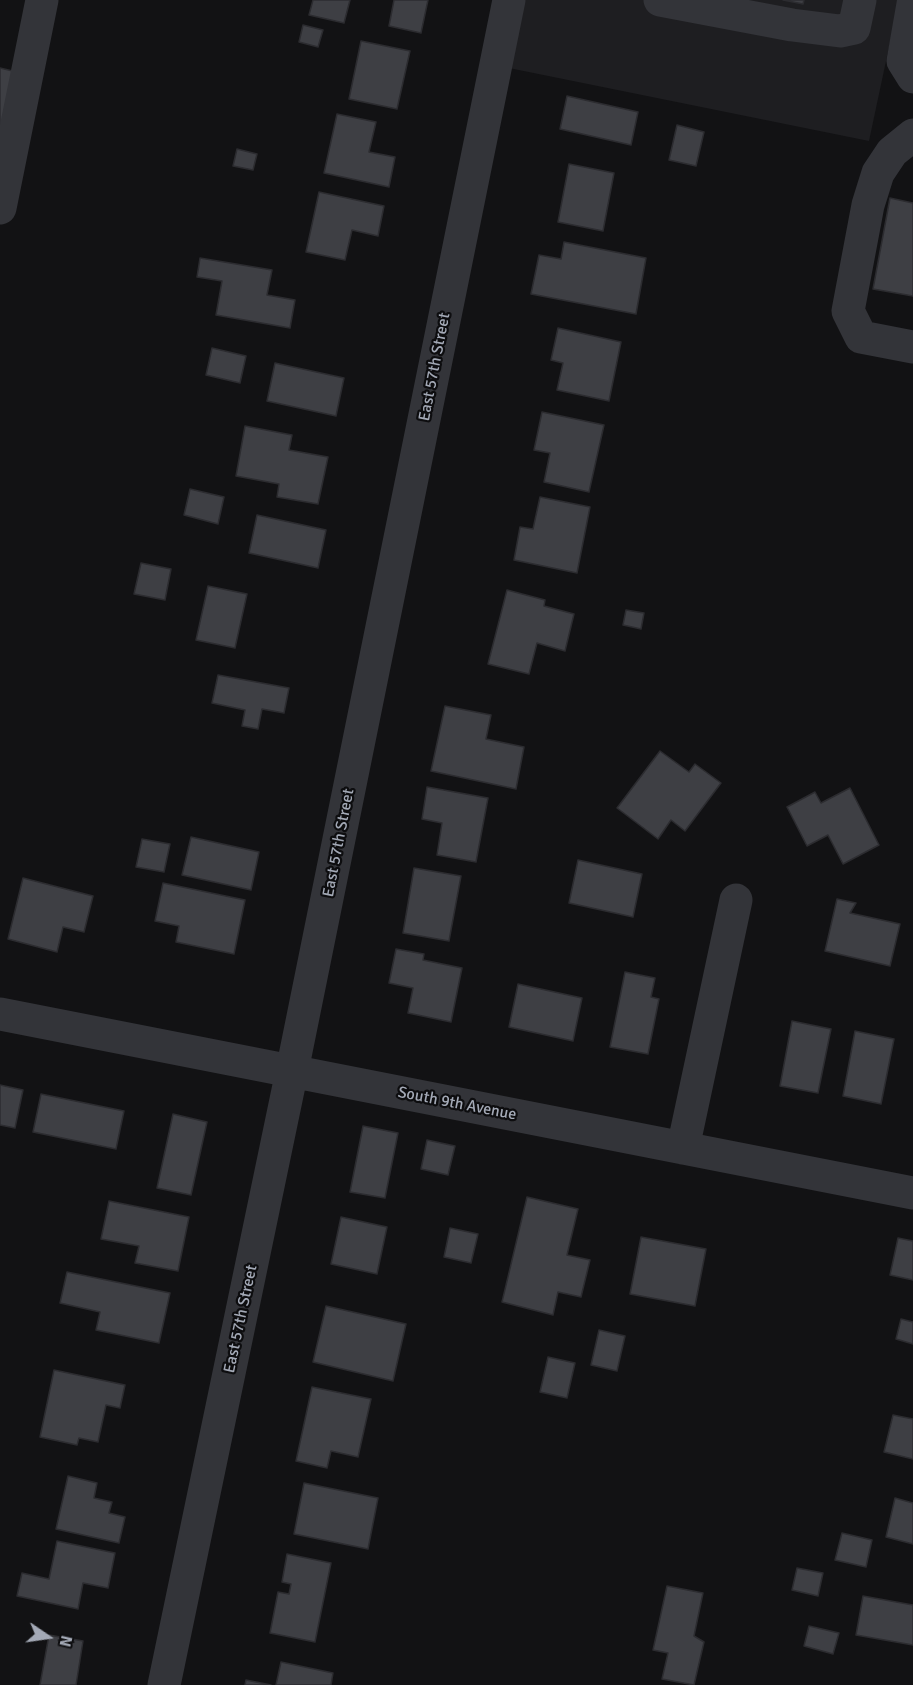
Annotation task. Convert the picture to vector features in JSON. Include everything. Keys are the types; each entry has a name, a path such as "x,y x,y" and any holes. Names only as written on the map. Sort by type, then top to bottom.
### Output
{"street":[{"path":"0,208 42,0"},
{"name":"East 57th Street","path":"164,1685 292,1071 509,0"},
{"path":"660,0 792,25 840,31 854,28 860,0"},
{"path":"913,4 903,61 913,77"},
{"path":"913,135 892,152 878,173 868,205 848,310 861,337 913,347"},
{"path":"683,1148 736,900"},
{"name":"South 9th Avenue","path":"0,1014 913,1194"}],"shaded area":[{"path":"518,0 899,0 869,141 504,67"}],"building":[{"path":"313,0 350,0 344,23 309,15"},
{"path":"394,0 428,0 421,33 389,26"},
{"path":"783,0 804,0 803,4"},
{"path":"303,25 323,30 318,47 299,42"},
{"path":"361,41 410,51 397,109 349,99"},
{"path":"0,68 21,73 10,126 0,124"},
{"path":"567,96 638,112 631,145 560,129"},
{"path":"337,114 376,122 369,152 395,157 389,187 324,173"},
{"path":"677,125 704,132 696,166 669,160"},
{"path":"237,149 257,154 253,170 233,166"},
{"path":"569,164 614,173 603,231 558,222"},
{"path":"319,192 384,206 378,236 352,230 345,260 306,252"},
{"path":"890,198 913,203 913,296 873,289"},
{"path":"564,242 646,258 636,314 531,294 539,255 561,259"},
{"path":"200,258 272,270 267,295 295,300 290,328 216,315 222,281 197,277"},
{"path":"558,328 621,342 609,401 557,390 563,363 551,360"},
{"path":"212,348 246,356 240,383 206,375"},
{"path":"275,363 344,378 336,416 267,401"},
{"path":"542,412 604,425 589,492 544,482 550,453 534,450"},
{"path":"245,426 292,435 289,450 328,457 318,504 277,497 279,484 236,476"},
{"path":"190,489 224,497 218,524 184,515"},
{"path":"540,497 590,507 577,573 514,560 520,527 533,529"},
{"path":"257,515 326,530 318,568 249,553"},
{"path":"141,563 171,569 165,600 134,594"},
{"path":"208,586 247,594 235,648 196,640"},
{"path":"507,590 545,600 544,606 574,614 565,651 537,643 529,674 488,664"},
{"path":"626,610 644,613 641,629 623,625"},
{"path":"218,675 289,688 284,713 262,709 258,729 242,726 245,710 212,703"},
{"path":"445,706 491,715 486,739 524,747 516,789 431,771"},
{"path":"660,751 689,772 695,764 721,783 685,831 671,820 658,839 617,808"},
{"path":"427,787 488,798 476,862 437,855 442,823 422,819"},
{"path":"850,788 879,845 843,864 828,835 807,846 787,807 815,792 821,803"},
{"path":"191,837 259,852 251,890 182,875"},
{"path":"142,839 170,844 164,872 136,867"},
{"path":"578,860 642,874 633,917 569,903"},
{"path":"414,868 461,876 449,941 403,933"},
{"path":"23,878 93,896 84,932 63,927 57,952 8,939"},
{"path":"163,883 245,900 234,954 176,942 179,926 155,921"},
{"path":"837,899 856,903 850,913 900,924 890,966 825,951"},
{"path":"396,949 424,954 423,960 462,968 451,1022 408,1013 413,988 389,983"},
{"path":"625,972 655,978 651,997 659,999 648,1054 610,1047"},
{"path":"518,984 582,998 573,1041 509,1027"},
{"path":"792,1021 831,1029 818,1093 780,1086"},
{"path":"855,1031 894,1039 881,1104 843,1096"},
{"path":"0,1085 23,1090 15,1128 0,1125"},
{"path":"41,1094 124,1111 116,1149 33,1132"},
{"path":"173,1114 207,1122 191,1195 157,1188"},
{"path":"363,1126 398,1133 385,1198 350,1192"},
{"path":"427,1140 455,1146 448,1175 421,1169"},
{"path":"527,1197 578,1209 567,1255 590,1260 581,1297 558,1292 553,1315 502,1302"},
{"path":"109,1201 189,1217 178,1271 135,1263 139,1246 101,1239"},
{"path":"341,1217 387,1227 377,1274 331,1264"},
{"path":"450,1228 478,1234 471,1263 444,1257"},
{"path":"641,1237 706,1249 695,1306 630,1294"},
{"path":"898,1238 913,1241 913,1280 890,1275"},
{"path":"67,1272 170,1293 159,1343 96,1330 100,1312 60,1303"},
{"path":"326,1306 406,1324 393,1381 313,1362"},
{"path":"901,1319 913,1322 913,1344 896,1339"},
{"path":"599,1330 625,1336 617,1371 591,1365"},
{"path":"548,1357 575,1363 567,1398 540,1392"},
{"path":"54,1370 125,1385 120,1408 106,1405 98,1442 79,1438 77,1445 40,1437"},
{"path":"312,1387 371,1399 358,1457 331,1451 327,1468 296,1461"},
{"path":"893,1415 913,1419 913,1459 884,1452"},
{"path":"68,1476 97,1483 94,1498 112,1502 109,1513 125,1517 119,1543 56,1529"},
{"path":"304,1483 378,1498 368,1549 294,1534"},
{"path":"895,1498 913,1503 913,1544 886,1537"},
{"path":"842,1533 872,1540 866,1567 835,1560"},
{"path":"57,1541 115,1553 108,1588 83,1583 78,1609 17,1596 22,1573 49,1579"},
{"path":"287,1554 331,1563 315,1642 270,1633 278,1592 289,1594 291,1584 282,1582"},
{"path":"797,1568 823,1573 818,1596 792,1590"},
{"path":"667,1586 703,1593 694,1636 704,1642 694,1685 662,1679 668,1653 653,1650"},
{"path":"863,1596 913,1605 913,1645 856,1635"},
{"path":"809,1626 839,1633 833,1654 804,1646"},
{"path":"49,1635 83,1641 76,1685 40,1685"},
{"path":"281,1662 333,1673 331,1685 276,1685"},
{"path":"246,1680 271,1685 245,1685"}]}
